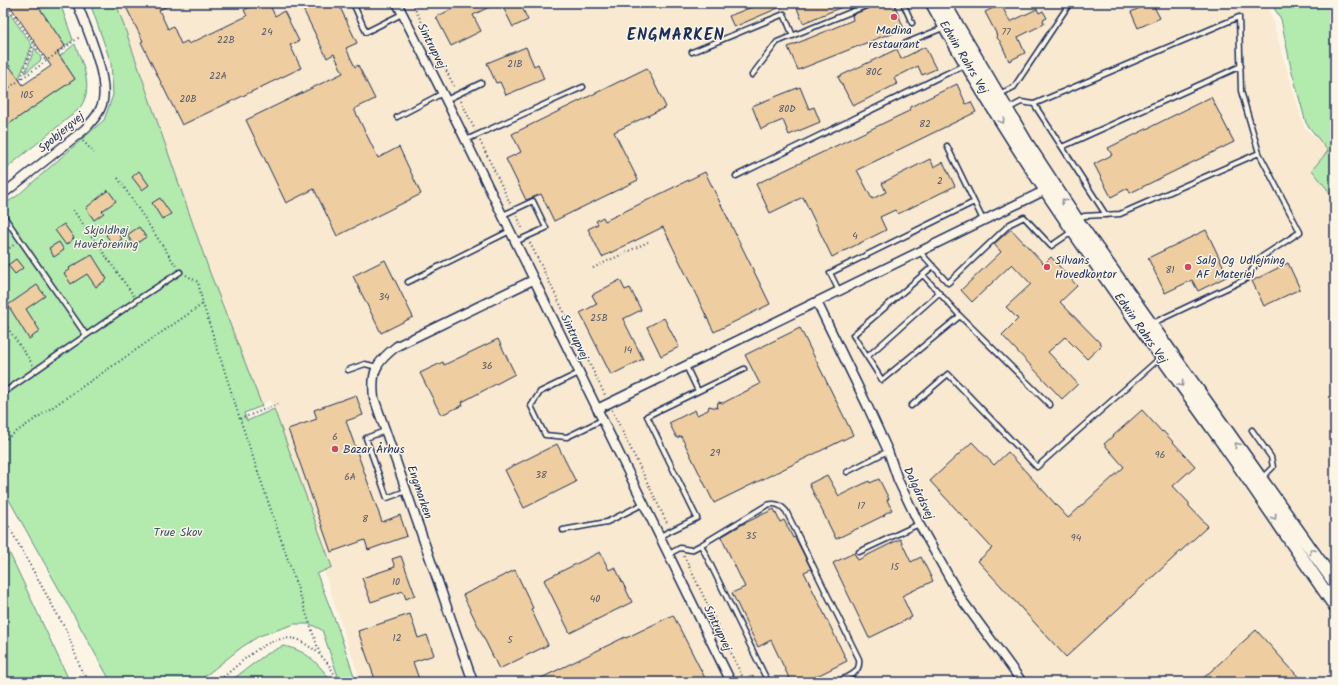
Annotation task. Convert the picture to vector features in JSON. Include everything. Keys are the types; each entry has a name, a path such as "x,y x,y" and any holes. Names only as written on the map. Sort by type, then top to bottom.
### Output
{"street":[{"name":"Spobjergvej","path":"3,194 77,135 96,117 102,105 103,80 77,3"},
{"name":"Sintrupvej","path":"397,3 732,682"},
{"name":"Edwin Rahrs Vej","path":"932,3 950,25 1050,188 1256,482 1335,606"},
{"name":"Edwin Rahrs Vej","path":"944,3 950,25"},
{"name":"Edwin Rahrs Vej","path":"993,97 1007,110 1050,188"},
{"path":"597,409 1050,188"},
{"name":"Engmarken","path":"474,682 374,398 372,383 377,367 384,356 397,346 533,280"},
{"name":"Dalgårdsvej","path":"817,302 867,405 888,451 898,480 919,524 962,600 1022,682"},
{"name":"Edwin Rahrs Vej","path":"1256,482 1335,583"}],"lane":[{"path":"352,3 366,32 402,14"},
{"path":"752,75 777,42 872,3"},
{"path":"903,3 912,23"},
{"path":"993,97 1014,87 1070,3"},
{"path":"692,52 784,14 793,36"},
{"path":"1007,110 1021,102 1034,104 1239,17 1241,91 1259,153 1300,232 1260,258 1246,279 1146,327"},
{"path":"901,46 950,25"},
{"path":"736,176 972,61"},
{"path":"1062,147 1241,66"},
{"path":"397,117 444,97 458,94 481,83"},
{"path":"465,140 583,87"},
{"path":"1034,104 1106,215"},
{"path":"947,146 983,220"},
{"path":"920,251 948,283 1010,224 1024,217 1051,246 1077,226 1084,216 1120,214 1259,153"},
{"path":"502,215 533,201 546,228 515,242"},
{"path":"838,291 830,273 974,202"},
{"path":"3,215 86,335"},
{"path":"408,282 510,231"},
{"path":"933,266 854,335 882,380 960,316"},
{"path":"3,393 180,272"},
{"path":"923,275 960,316 1050,405"},
{"path":"867,357 939,293"},
{"path":"911,406 948,374 1037,467 1166,354"},
{"path":"348,370 366,364 377,367"},
{"path":"686,366 698,391"},
{"path":"660,536 697,518 647,416 744,369"},
{"path":"579,373 540,392 532,406 546,434 566,437 602,420"},
{"path":"1252,430 1272,457 1273,467 1256,482"},
{"path":"386,431 366,438 387,498 407,491"},
{"path":"846,472 888,451"},
{"path":"563,530 608,522 644,504"},
{"path":"668,554 680,548 691,550 767,505 778,504 783,507 859,659 859,669 857,672 837,682"},
{"path":"859,552 919,524"},
{"path":"701,545 768,682"}],"path":[{"path":"5,3 46,61"},
{"path":"412,3 458,94 671,531"},
{"path":"3,92 87,32"},
{"path":"21,80 34,44"},
{"path":"77,135 94,153"},
{"path":"118,178 180,272 198,282 203,304 240,419 320,654 336,676 338,682"},
{"path":"73,210 137,300"},
{"path":"3,253 21,240"},
{"path":"593,268 648,242"},
{"path":"3,441 203,304"},
{"path":"3,321 36,370"},
{"path":"240,419 281,403"},
{"path":"3,516 67,632 82,672 92,682"},
{"path":"680,548 745,682"},
{"path":"217,682 256,650 277,639 297,639 320,654"}],"shaded area":[{"path":"116,3 1265,3 1268,6 1304,127 1335,154 1335,682 361,682 270,400 257,407"}],"green space":[{"path":"36,3 60,3 73,40 65,46"},
{"name":"True Skov","path":"90,3 116,3 210,273 262,406 244,413 247,421 274,409 332,567 317,574 338,628 356,682 340,682 322,630 310,624 295,624 259,636 195,682 111,682 3,489 3,205 17,196 104,120 113,95 111,63"},
{"path":"1271,3 1335,3 1335,199 1312,170 1328,151 1306,123 1291,68 1281,19"},
{"path":"3,4 32,45 20,76 17,78 5,60 3,61"},
{"path":"75,44 86,75 87,91 85,99 81,106 72,115 3,171 3,128 75,79 60,56"},
{"path":"35,48 41,58 40,61 25,73"},
{"path":"3,542 8,550 70,682 3,682"},
{"path":"283,646 299,651 311,658 322,669 331,682 229,682 265,655"}],"building":[{"path":"8,3 36,3 65,46 57,52 75,79 3,128 3,57 23,85 51,66"},
{"path":"124,3 174,3 159,10 168,29 173,26 181,44 187,41 189,44 247,16 244,10 259,3 269,3 275,16 284,11 299,41 290,45 301,68 182,125 141,42 143,41"},
{"path":"300,3 338,3 357,43 346,48 355,67 358,65 375,99 354,109 378,158 399,147 421,194 337,236 314,189 286,203 246,120 343,73 334,54 327,58"},
{"path":"464,3 497,3 473,15 481,31 451,46 436,17"},
{"path":"501,3 520,3 528,20 513,27"},
{"path":"762,3 790,3 734,27 729,16"},
{"path":"795,3 864,3 849,9 847,5 803,23"},
{"path":"876,3 894,3 904,29 798,70 788,47 853,20 852,15 874,6"},
{"path":"1152,3 1160,18 1138,28 1131,12"},
{"path":"1001,4 1010,22 1037,9 1039,13 1043,11 1047,18 1043,20 1044,24 1018,37 1025,53 1009,61 985,12"},
{"path":"526,47 534,66 538,64 544,79 506,95 500,82 496,83 487,63"},
{"path":"925,47 936,69 922,75 918,66 894,78 897,84 853,106 838,77 897,49 901,59"},
{"path":"647,68 666,107 614,132 638,180 554,221 541,194 526,200 506,159 521,152 512,134"},
{"path":"957,84 966,104 971,102 976,112 857,170 872,199 886,192 882,183 930,159 934,167 943,162 955,186 898,214 895,210 880,217 886,230 832,257 803,197 770,213 756,184 909,111 910,107"},
{"path":"800,87 809,109 814,107 820,122 789,135 783,120 761,129 752,106"},
{"path":"1211,97 1234,142 1130,193 1128,188 1111,197 1094,164 1112,155 1108,148"},
{"path":"139,171 149,185 142,190 132,177"},
{"path":"705,172 770,304 714,332 663,227 602,257 588,229 598,224 596,221 603,217 605,221"},
{"path":"108,190 116,201 102,211 104,213 94,220 86,208"},
{"path":"160,198 171,214 162,219 152,203"},
{"path":"64,224 74,238 66,245 55,230"},
{"path":"139,227 146,237 134,245 127,235"},
{"path":"115,229 122,239 113,245 106,235"},
{"path":"1011,229 1044,264 1051,257 1077,286 1060,302 1102,345 1087,359 1065,337 1048,352 1078,384 1062,399 1002,335 1018,319 1006,307 1031,284 1012,264 972,302 961,290 1001,252 994,244"},
{"name":"Salg Og Udlejning AF Materiel","path":"1206,230 1228,276 1198,291 1192,280 1165,293 1148,258"},
{"path":"59,242 64,250 54,257 49,248"},
{"path":"92,255 107,279 96,287 87,274 71,284 64,273 70,269 69,268"},
{"path":"16,259 23,268 15,274 8,265"},
{"path":"385,260 413,317 381,333 353,276"},
{"path":"1288,263 1300,289 1264,306 1252,281"},
{"path":"620,280 625,290 630,288 641,310 623,319 643,359 611,375 580,313 597,304 592,295"},
{"path":"37,285 45,296 26,309 40,331 29,339 8,305"},
{"path":"664,318 679,347 661,356 647,327"},
{"path":"800,328 853,435 714,503 681,436 677,438 669,423 695,410 697,415 708,410 709,406 717,408 718,402 723,403 760,384 745,355"},
{"path":"498,339 515,374 462,402 463,405 441,415 420,373 443,362 444,365"},
{"path":"356,395 363,415 346,421 382,522 400,515 407,536 368,550 365,540 331,552 288,429 317,419 314,410"},
{"path":"1142,410 1195,466 1173,486 1208,526 1066,657 978,561 992,548 930,481 972,442 994,465 1008,452 1068,518 1124,467 1104,444"},
{"path":"557,444 576,482 524,508 505,470"},
{"path":"827,475 839,496 869,481 870,483 879,479 889,499 887,500 892,510 884,514 885,515 836,539 809,484"},
{"path":"774,509 780,522 784,520 793,538 795,537 811,569 804,572 847,661 805,682 791,682 771,640 758,647 732,593 745,587 721,537 743,524"},
{"path":"900,539 911,562 921,557 933,581 902,596 912,617 869,638 833,563 854,553 858,560"},
{"path":"600,552 609,570 615,567 632,602 570,633 544,580"},
{"path":"401,556 415,595 406,599 403,591 371,602 362,578 395,567 392,559"},
{"path":"515,570 548,645 499,669 463,595"},
{"path":"410,614 418,638 427,635 434,655 413,662 420,682 376,682 358,631"},
{"path":"673,615 707,682 533,682 625,637 626,638"},
{"path":"1256,630 1303,682 1199,682"}],"place":[{"name":"Madina restaurant","path":"894,17"},
{"name":"Silvans Hovedkontor","path":"1047,267"},
{"name":"Salg Og Udlejning AF Materiel","path":"1188,267"},
{"name":"Bazar Århus","path":"335,449"}],"district":[{"name":"ENGMARKEN","path":"676,34"}],"park label":[{"name":"Skjoldhøj Haveforening","path":"106,237"}]}
